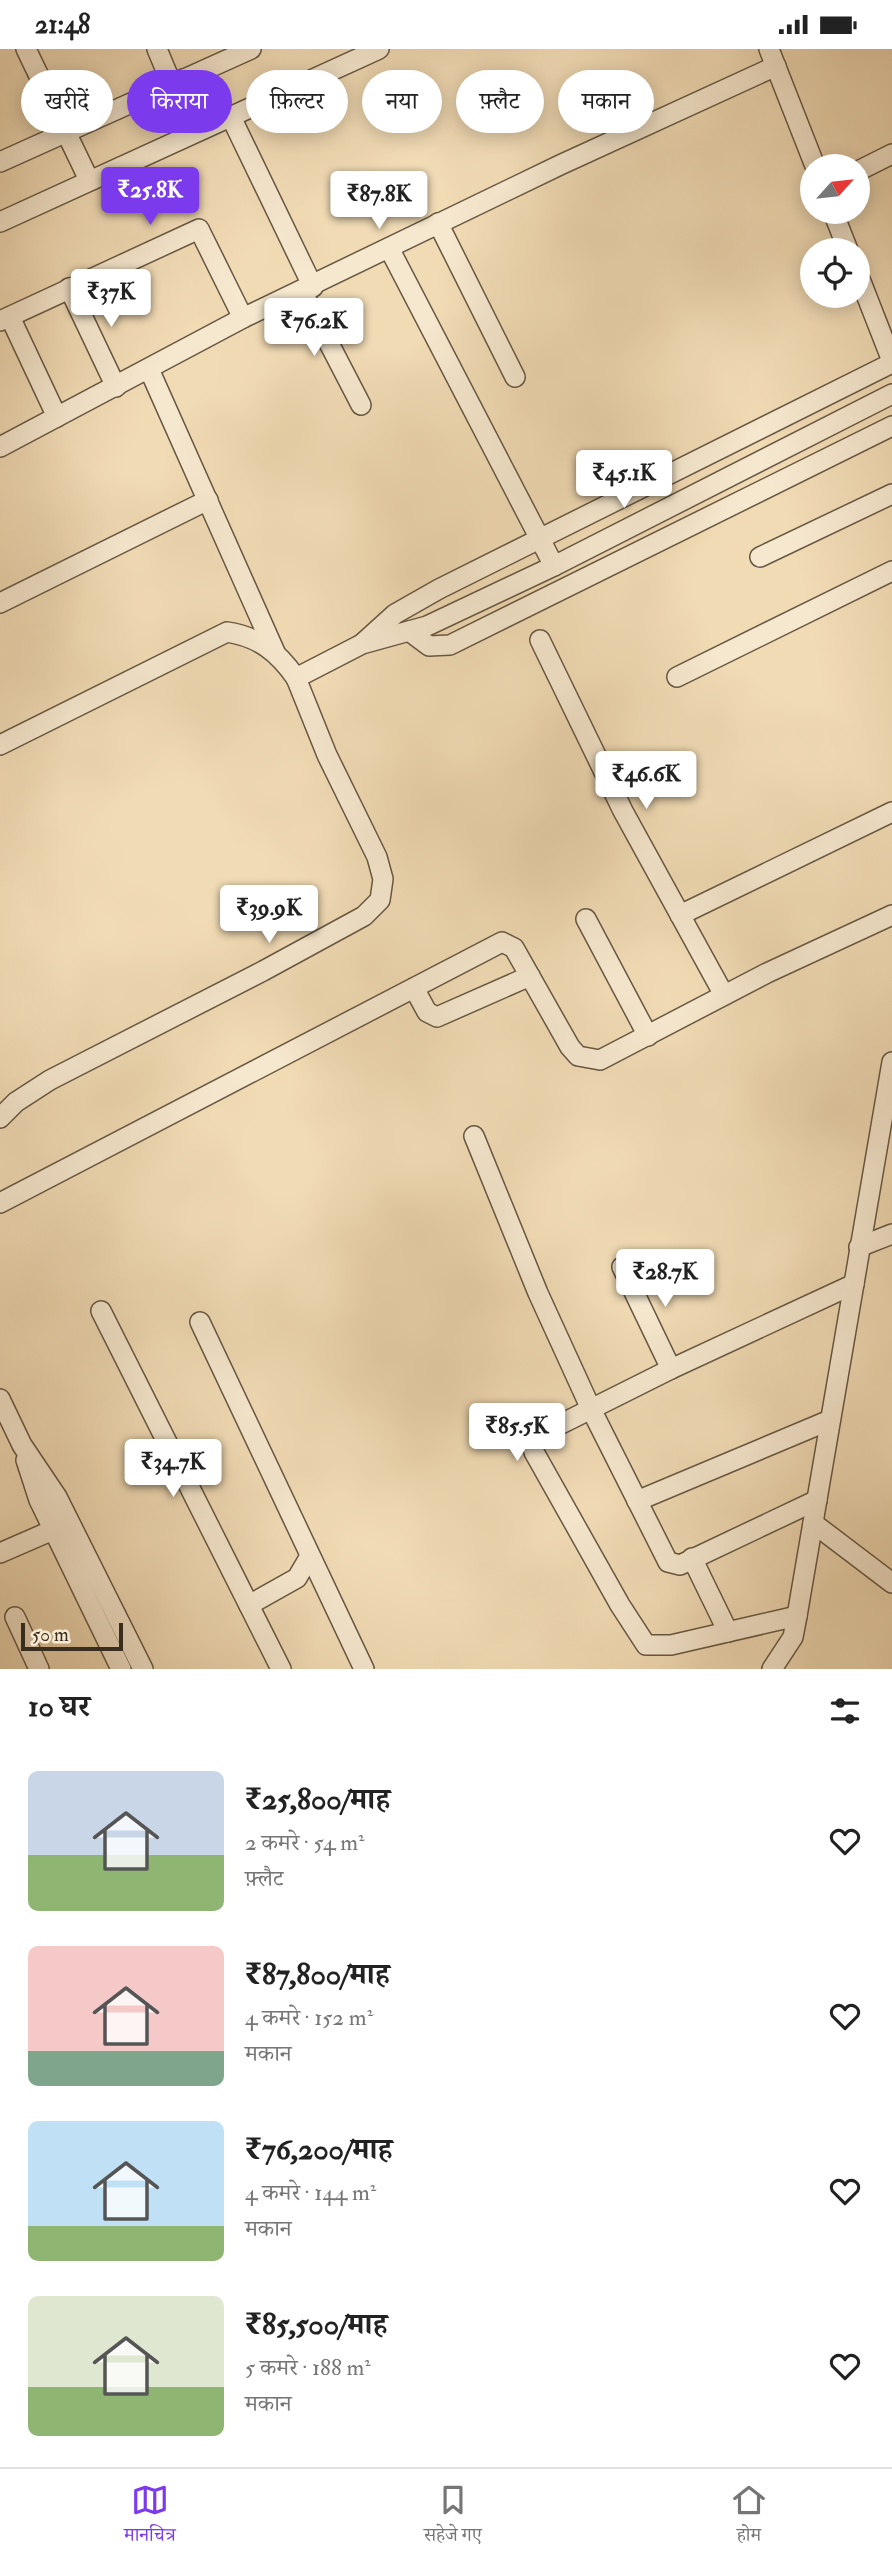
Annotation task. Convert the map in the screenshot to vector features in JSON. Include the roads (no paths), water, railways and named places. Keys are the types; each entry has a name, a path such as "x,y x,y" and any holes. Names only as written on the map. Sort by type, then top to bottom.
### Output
{"street":[{"path":"26,49 36,70"},
{"path":"157,49 170,70"},
{"path":"194,70 213,57 251,49"},
{"path":"232,117 371,51"},
{"path":"0,447 243,319 772,57 810,154"},
{"path":"232,119 361,405"},
{"path":"0,162 64,133"},
{"path":"66,133 89,180"},
{"path":"3,213 89,180 194,133"},
{"path":"870,165 892,154"},
{"path":"438,223 515,377"},
{"path":"57,418 5,319 199,229 243,319"},
{"path":"389,248 554,566"},
{"path":"69,288 116,387"},
{"path":"362,644 394,614 892,362 870,305"},
{"path":"0,1118 16,1102 50,1080 364,916 380,900 383,879 377,857 327,755 296,678 275,653 149,369"},
{"path":"296,678 362,644 410,631 554,566 892,394"},
{"path":"410,631 429,646 450,645 892,426"},
{"path":"823,430 836,454"},
{"path":"760,557 892,494"},
{"path":"0,603 208,500"},
{"path":"677,677 892,571"},
{"path":"0,745 210,638 227,632 243,635 275,653"},
{"path":"540,641 623,811 724,995"},
{"path":"680,915 892,812"},
{"path":"0,1203 502,942 514,948 578,1056 600,1060 724,995 892,915"},
{"path":"586,919 648,1036"},
{"path":"414,988 427,1012 437,1017 530,976"},
{"path":"772,1669 793,1637 859,1247 884,1148 892,1062"},
{"path":"474,1136 538,1293 591,1409 668,1562 680,1565 817,1500"},
{"path":"859,1247 892,1234"},
{"path":"622,1267 671,1369"},
{"path":"797,1616 671,1645 646,1645 620,1605 534,1452 532,1443 537,1436 671,1369 854,1284"},
{"path":"101,1311 281,1669"},
{"path":"200,1321 364,1669"},
{"path":"0,1399 22,1444 57,1497 143,1669"},
{"path":"637,1501 830,1420"},
{"path":"22,1444 36,1492 121,1669"},
{"path":"813,1523 892,1583"},
{"path":"0,1553 53,1530"},
{"path":"249,1605 297,1578 310,1556"},
{"path":"692,1558 727,1632"},
{"path":"15,1617 39,1669"}]}
